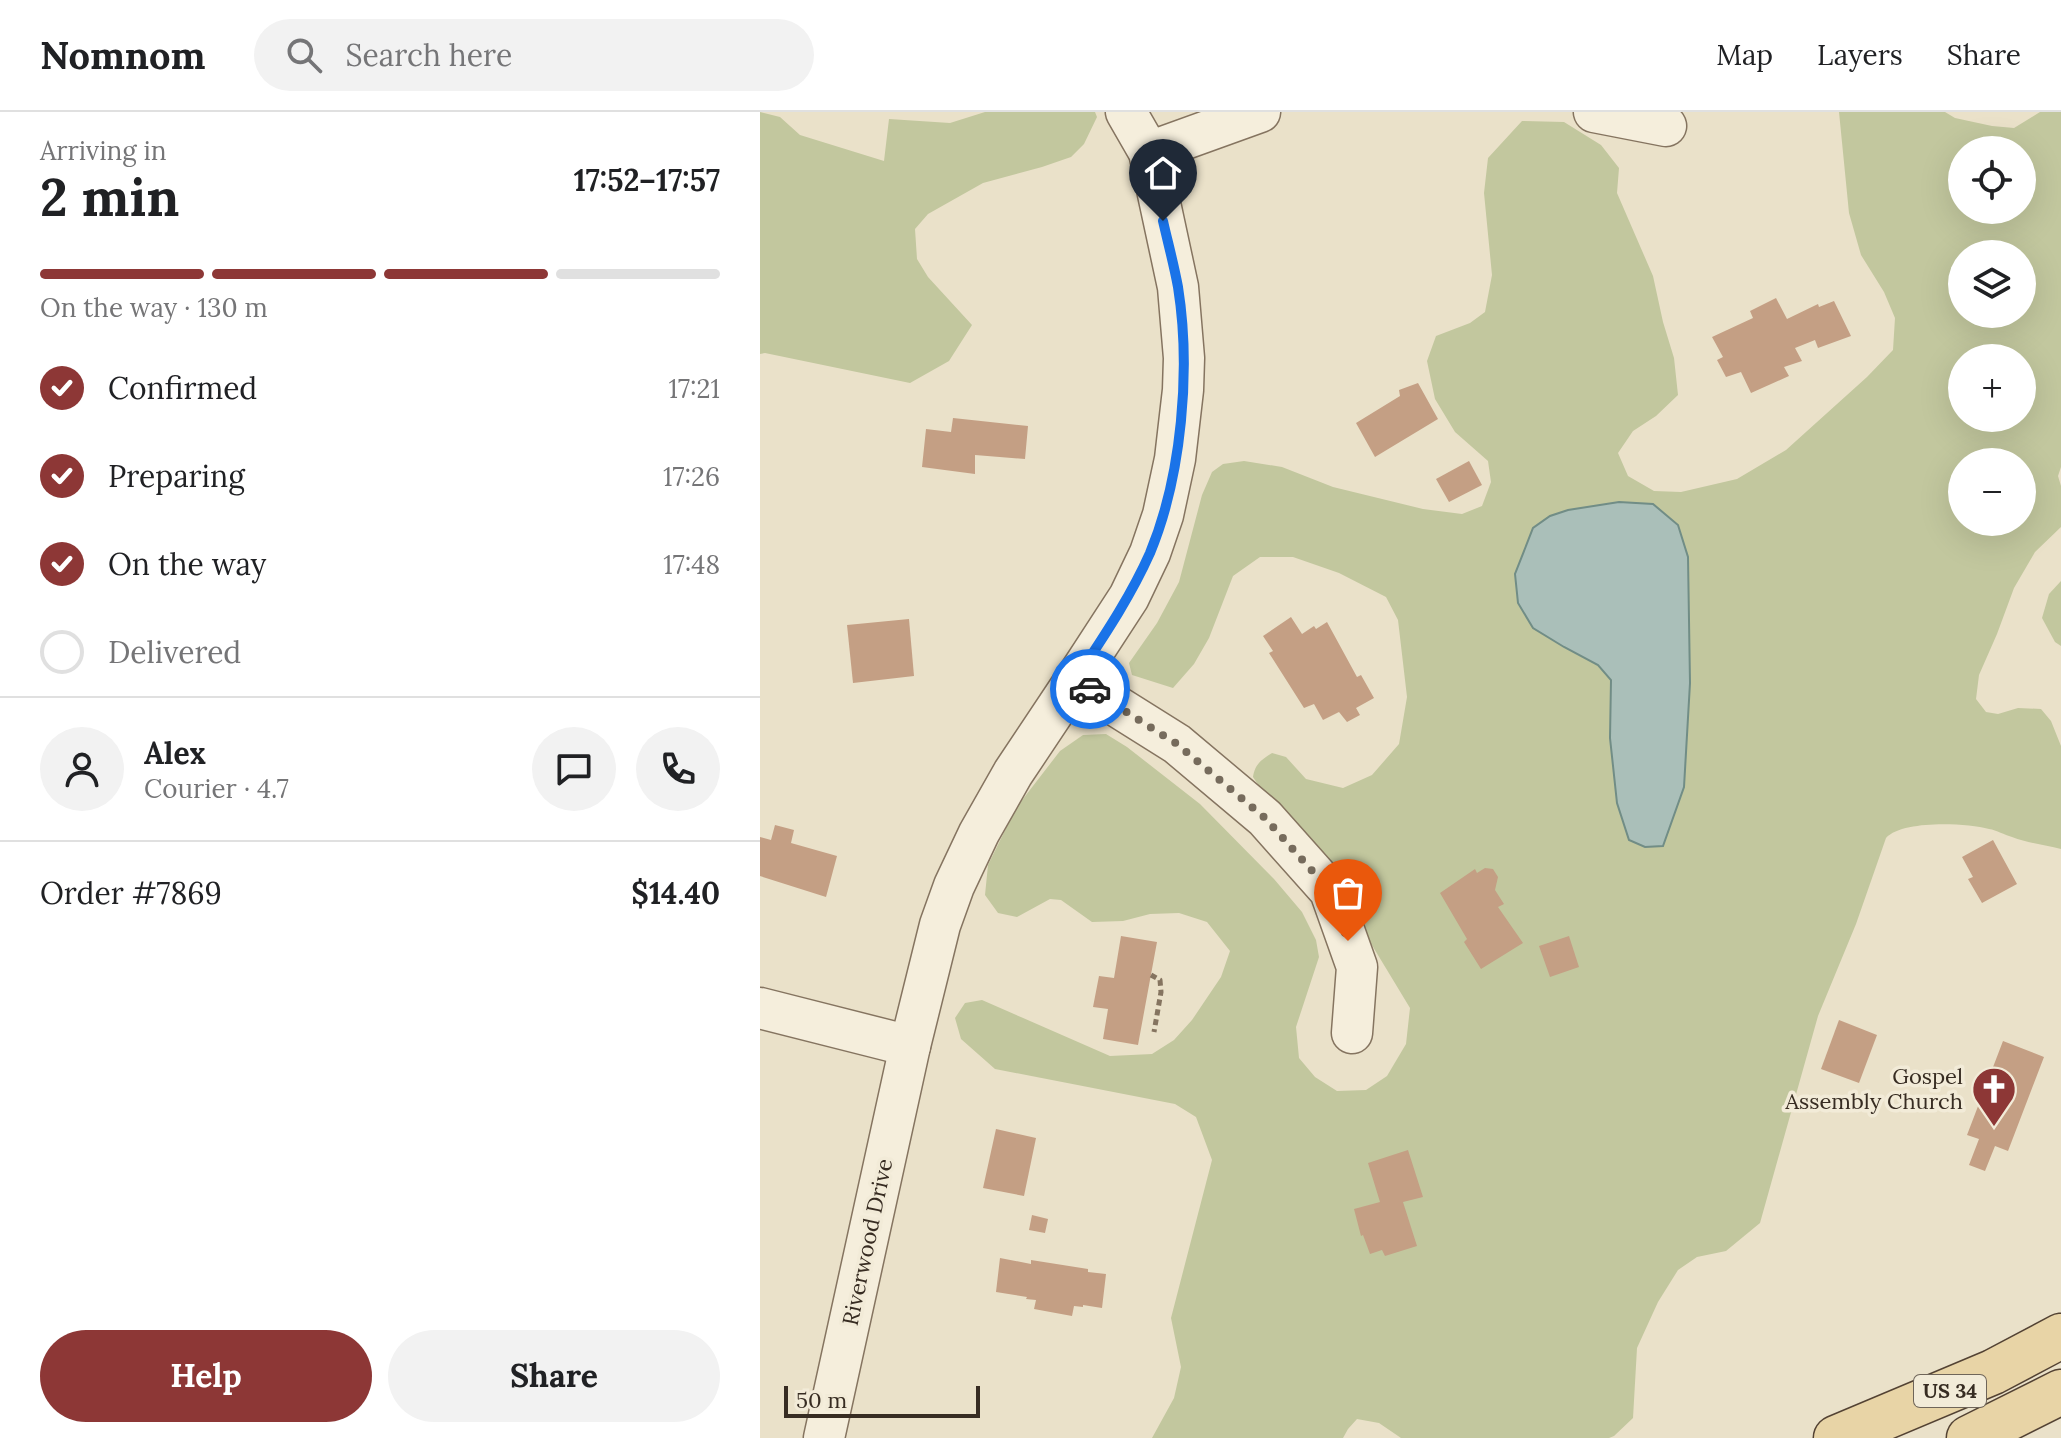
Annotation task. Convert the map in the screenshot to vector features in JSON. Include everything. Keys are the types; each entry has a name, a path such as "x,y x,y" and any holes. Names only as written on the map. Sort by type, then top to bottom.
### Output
{"main road":[{"name":"US 34","path":"1836,1438 1993,1372 2061,1336"},
{"name":"US 34","path":"1969,1438 2061,1392"}],"street":[{"name":"Riverwood Drive","path":"824,1438 910,1046 940,925 954,886 1013,773 1129,597 1150,553 1163,515 1175,459 1183,390 1184,358 1178,287 1149,152 1126,112"},
{"path":"1149,152 1260,112"},
{"path":"1594,112 1666,126"},
{"path":"1075,680 1177,744 1265,818 1330,891 1357,967 1352,1033"},
{"path":"760,1008 910,1046"}],"path":[{"path":"1151,975 1160,980 1161,992 1154,1032"}],"green space":[{"path":"760,112 780,117 800,135 884,161 889,119 950,123 985,112 1095,112 1097,117 1084,144 1071,157 983,183 928,214 915,229 917,259 928,277 972,325 949,361 910,383 760,354"},
{"path":"1839,112 1945,112 1955,118 2014,128 2040,112 2061,112 2061,467 2058,476 2061,486 2061,527 2035,552 2014,588 1979,675 1976,699 1986,712 1998,714 2018,708 2041,709 2051,721 2061,746 2061,849 1965,825 1935,824 1906,828 1886,838 1856,924 1818,1016 1760,1223 1726,1251 1697,1257 1678,1270 1658,1302 1637,1348 1633,1418 1614,1436 1401,1438 1379,1423 1357,1419 1343,1438 1152,1438 1174,1398 1181,1367 1171,1318 1212,1160 1196,1117 1175,1104 995,1069 961,1039 955,1018 965,1003 982,1000 1110,1056 1152,1054 1174,1040 1192,1020 1221,977 1230,951 1207,922 1179,913 1092,922 1061,900 1050,899 1017,917 998,913 985,895 988,865 1016,808 1060,751 1083,735 1106,734 1200,804 1274,879 1302,912 1316,940 1319,957 1296,1027 1299,1058 1315,1077 1337,1091 1366,1090 1387,1076 1406,1044 1410,1008 1361,927 1343,886 1314,842 1265,795 1253,777 1259,763 1272,753 1286,757 1306,779 1343,788 1372,775 1399,744 1407,697 1398,620 1386,597 1339,573 1293,557 1260,557 1233,576 1209,638 1194,664 1173,688 1132,675 1129,663 1157,623 1179,582 1202,495 1212,472 1223,464 1244,461 1282,467 1333,487 1423,509 1462,514 1482,506 1491,482 1488,461 1455,432 1435,399 1427,361 1436,336 1470,323 1485,312 1492,275 1484,193 1488,158 1522,121 1564,122 1601,145 1619,168 1617,193 1653,276 1674,358 1678,395 1656,416 1633,431 1618,453 1628,476 1654,491 1681,492 1737,479 1786,450 1893,350 1895,318 1884,292 1861,255 1849,213","holes":["1678,525 1688,557 1690,683 1684,787 1662,846 1645,847 1629,840 1617,803 1610,738 1611,680 1598,665 1564,647 1518,603 1515,574 1533,528"]},
{"path":"2061,581 2061,646 2055,642 2042,618 2049,594"}],"water":[{"path":"1619,502 1653,504 1678,525 1688,557 1690,683 1684,787 1663,846 1645,847 1629,840 1617,803 1610,738 1611,680 1598,665 1533,628 1518,603 1515,574 1533,528 1550,516 1568,510"}],"building":[{"path":"1776,298 1787,319 1818,304 1819,307 1834,301 1851,336 1818,348 1815,340 1795,348 1802,361 1784,367 1789,376 1751,393 1741,372 1726,377 1717,360 1723,357 1712,337 1753,318 1750,311"},
{"path":"1418,383 1438,419 1375,457 1356,423 1400,396 1399,390"},
{"path":"953,418 1028,426 1025,459 975,455 975,474 922,467 926,429 951,432"},
{"path":"1469,461 1482,485 1449,502 1436,479"},
{"path":"1291,617 1302,634 1327,622 1357,677 1361,675 1374,698 1356,708 1360,715 1347,722 1339,712 1323,720 1314,704 1304,708 1269,653 1273,651 1263,636"},
{"path":"909,619 914,676 853,683 847,625"},
{"path":"775,825 794,830 791,843 837,856 826,897 760,876 760,837 771,840"},
{"path":"1993,840 2017,884 1982,903 1968,879 1973,877 1962,857"},
{"path":"1485,868 1493,869 1498,877 1495,890 1504,904 1498,907 1523,943 1481,969 1440,893 1475,869 1477,873"},
{"path":"1121,936 1157,942 1138,1045 1103,1039 1108,1009 1093,1007 1099,976 1114,978"},
{"path":"1569,936 1579,967 1550,977 1539,946"},
{"path":"1839,1020 1877,1035 1859,1083 1821,1069"},
{"path":"2003,1041 2044,1057 2008,1151 1995,1146 1985,1171 1969,1165 1979,1139 1967,1135"},
{"path":"996,1129 1036,1138 1024,1196 983,1188"},
{"path":"1408,1150 1423,1197 1403,1202 1417,1246 1385,1256 1382,1250 1370,1254 1361,1236 1354,1209 1380,1202 1368,1163"},
{"path":"1032,1215 1048,1219 1045,1233 1029,1230"},
{"path":"1000,1258 1031,1264 1031,1260 1106,1274 1102,1308 1074,1306 1072,1316 1034,1309 1036,1300 996,1292"}],"way so far":[{"path":"1090,689 1177,744 1265,818 1330,891 1348,941"}],"place":[{"name":"Gospel Assembly Church","path":"1994,1128"}],"route":[{"path":"1090,689 1075,680 1129,597 1150,553 1163,515 1175,459 1184,358 1178,287 1163,221"}]}
